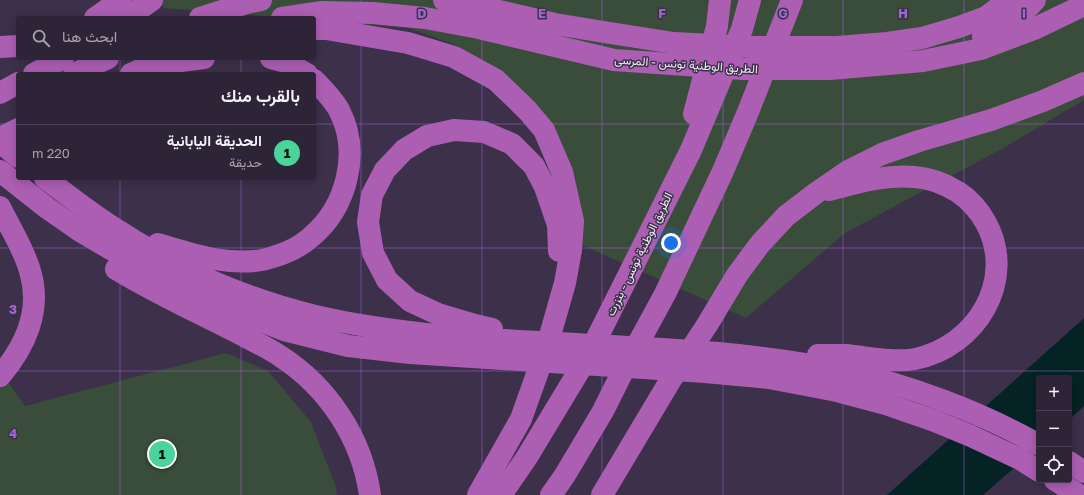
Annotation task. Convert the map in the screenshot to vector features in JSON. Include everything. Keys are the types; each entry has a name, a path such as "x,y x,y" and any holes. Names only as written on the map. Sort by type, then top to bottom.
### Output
{"highway":[{"path":"98,16 121,0"},
{"path":"130,16 152,0"},
{"path":"206,16 261,0"},
{"path":"444,0 555,24 674,42 751,47 837,47 887,43 922,38 986,17 1009,0"},
{"path":"679,173 717,26 720,0"},
{"name":"الطريق الوطنية تونس - بنزرت","path":"501,495 527,457 588,356 691,150 742,29 750,0"},
{"path":"551,495 565,475 603,411 665,294 723,171 792,0"},
{"path":"830,69 923,55 979,38 1005,25 1027,10 1035,0"},
{"name":"الطريق الوطنية تونس - المرسى","path":"295,16 322,12 373,13 425,18 479,28 614,60 743,69 830,69 923,61 981,49 1034,29 1084,5"},
{"path":"316,29 326,29 408,42 454,56 496,80 544,130 562,172 573,221 571,250 565,283 547,346 521,419 478,495"},
{"path":"0,47 16,46"},
{"path":"38,72 59,60"},
{"path":"78,72 104,60"},
{"path":"149,66 190,60"},
{"path":"278,60 286,62 304,72"},
{"path":"120,233 192,254 224,261 262,260 288,252 311,238 329,218 342,194 348,174 350,152 347,131 339,111 327,93 316,82"},
{"path":"602,495 670,381 707,325 737,275 760,244 786,216 848,171 882,154 919,141 991,120 1043,101 1084,83"},
{"path":"0,92 16,84"},
{"path":"0,102 16,97"},
{"path":"0,138 16,130"},
{"path":"556,314 560,242 558,225 545,187 534,166 512,144 484,132 454,130 427,136 404,150 384,170 372,195 368,222 373,253 387,280 410,301 438,314 475,325 570,344"},
{"path":"0,142 16,155"},
{"path":"0,171 47,208 80,231 143,268 226,307 284,330 348,346 410,353 705,372 769,378 836,390 886,404 936,421 971,436 1036,469"},
{"path":"48,180 120,233 195,274 228,288 275,305 316,316 411,333 713,352 845,355 892,360 914,359 935,352 954,342 971,328 984,311 993,292 997,272 996,251 990,232 980,213 967,198 951,188 934,181 916,177 898,176 880,178 816,193"},
{"path":"0,190 25,210 94,257 178,304 221,324 280,356 304,374 322,392 334,407 351,434 361,458 370,495"},
{"path":"0,207 28,265 34,292 33,313 26,338 13,361 0,376"},
{"path":"713,352 772,358 844,371 894,384 938,399 985,418 1036,444"},
{"path":"1072,464 1084,472"},
{"path":"1060,483 1079,495"}],"shaded area":[{"path":"157,0 1084,0 1084,100 1007,146 845,233 746,318 582,245 569,171 497,70 453,44 408,28 316,20 316,16 262,16 164,8"},
{"path":"1084,318 1084,406 1072,417 1072,375 1036,375 1036,449 983,495 887,495"},
{"path":"226,353 268,371 311,422 336,487 337,495 0,495 0,370 25,406"}],"place":[{"name":"الحديقة اليابانية","path":"162,454"}]}
